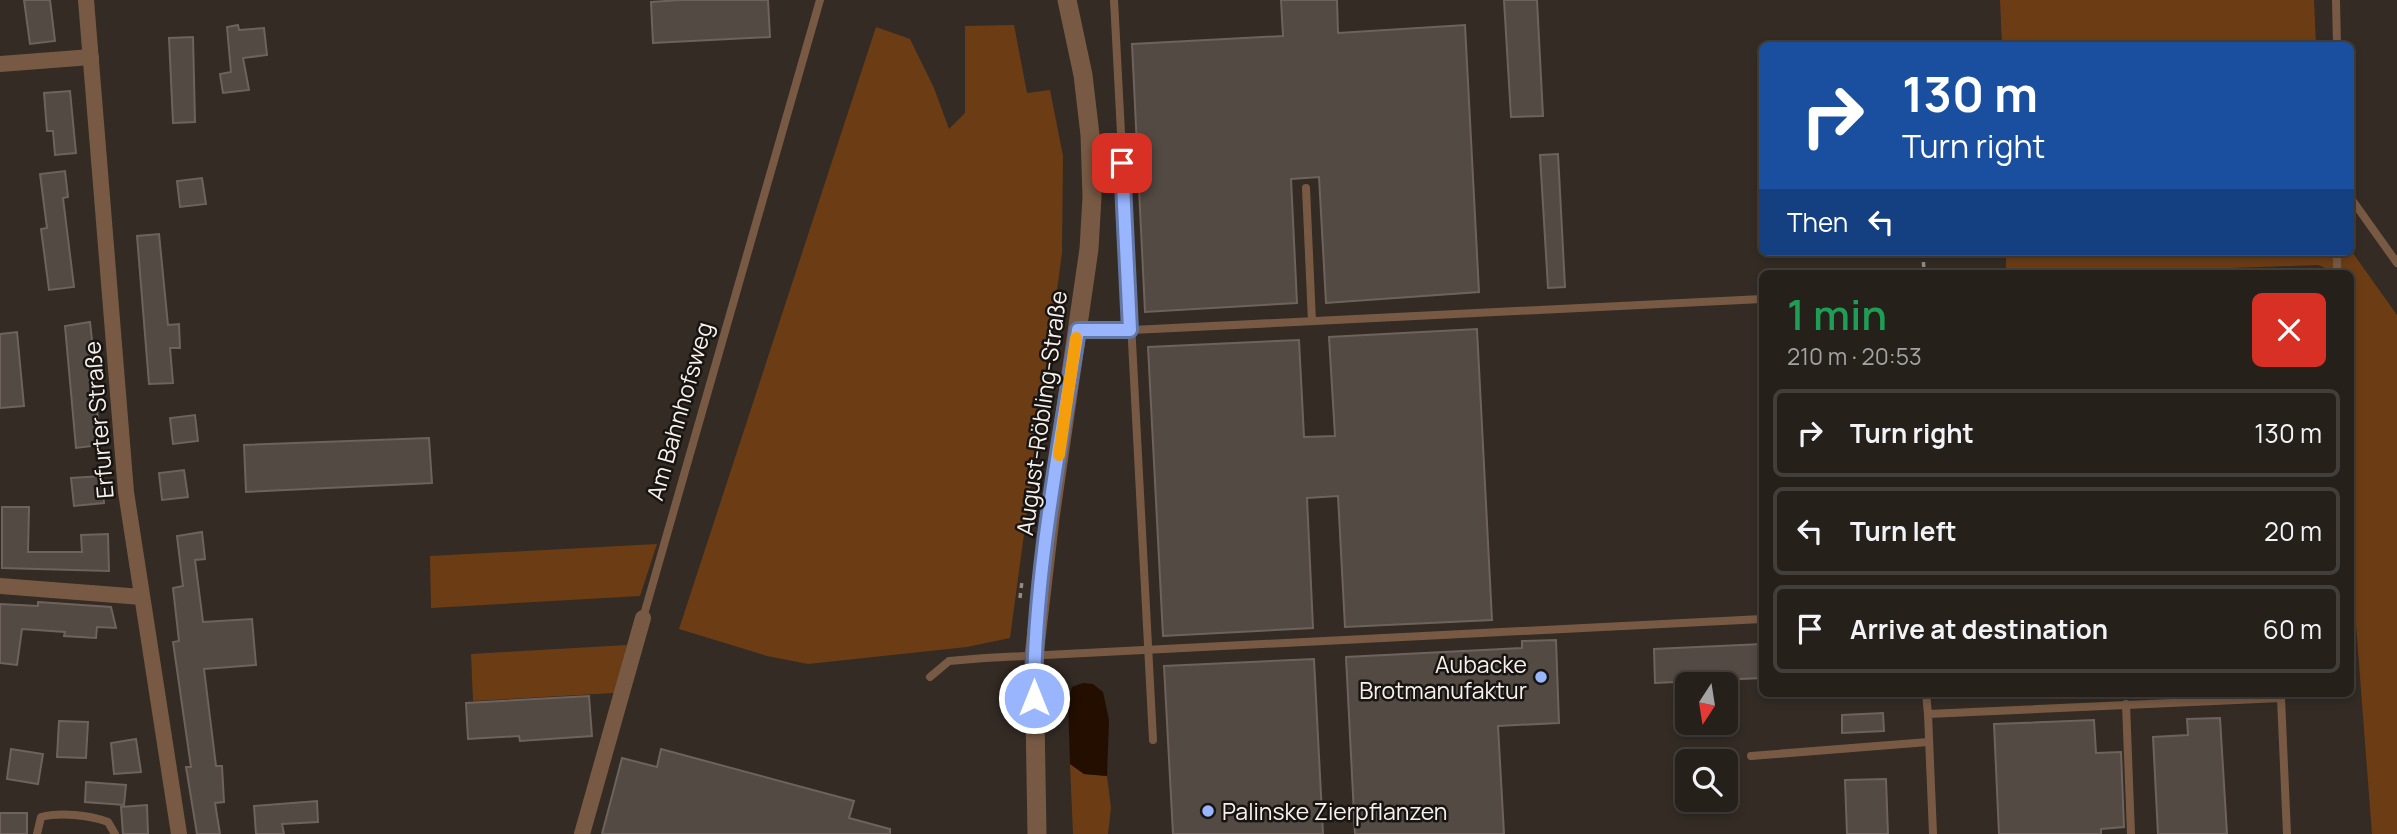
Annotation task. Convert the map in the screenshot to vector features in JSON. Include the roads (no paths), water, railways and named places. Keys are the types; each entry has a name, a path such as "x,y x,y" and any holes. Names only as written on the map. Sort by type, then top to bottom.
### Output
{"street":[{"name":"Erfurter Straße","path":"86,0 126,492 179,834"},
{"name":"August-Röbling-Straße","path":"1037,834 1034,656 1050,518 1089,249 1092,197 1090,135 1083,75 1067,0"},
{"path":"0,64 91,57"},
{"path":"0,586 142,597"},
{"name":"Am Bahnhofsweg","path":"582,834 643,618"}],"lane":[{"name":"Am Bahnhofsweg","path":"643,618 820,0"},
{"path":"1114,0 1153,740"},
{"path":"2336,0 2337,42"},
{"path":"1306,188 1312,321"},
{"path":"2354,203 2397,263"},
{"path":"1078,330 1130,330 1759,299"},
{"path":"930,677 948,661 1759,619"},
{"path":"1926,697 1933,834"},
{"path":"1928,714 2262,697"},
{"path":"2281,697 2287,834"},
{"path":"2126,704 2131,834"},
{"path":"1751,756 1928,742"},
{"path":"37,834 41,817 52,815 99,819 108,822 115,834"}],"place":[{"name":"Aubacke Brotmanufaktur","path":"1541,677"},
{"name":"Palinske Zierpflanzen","path":"1208,811"}]}
